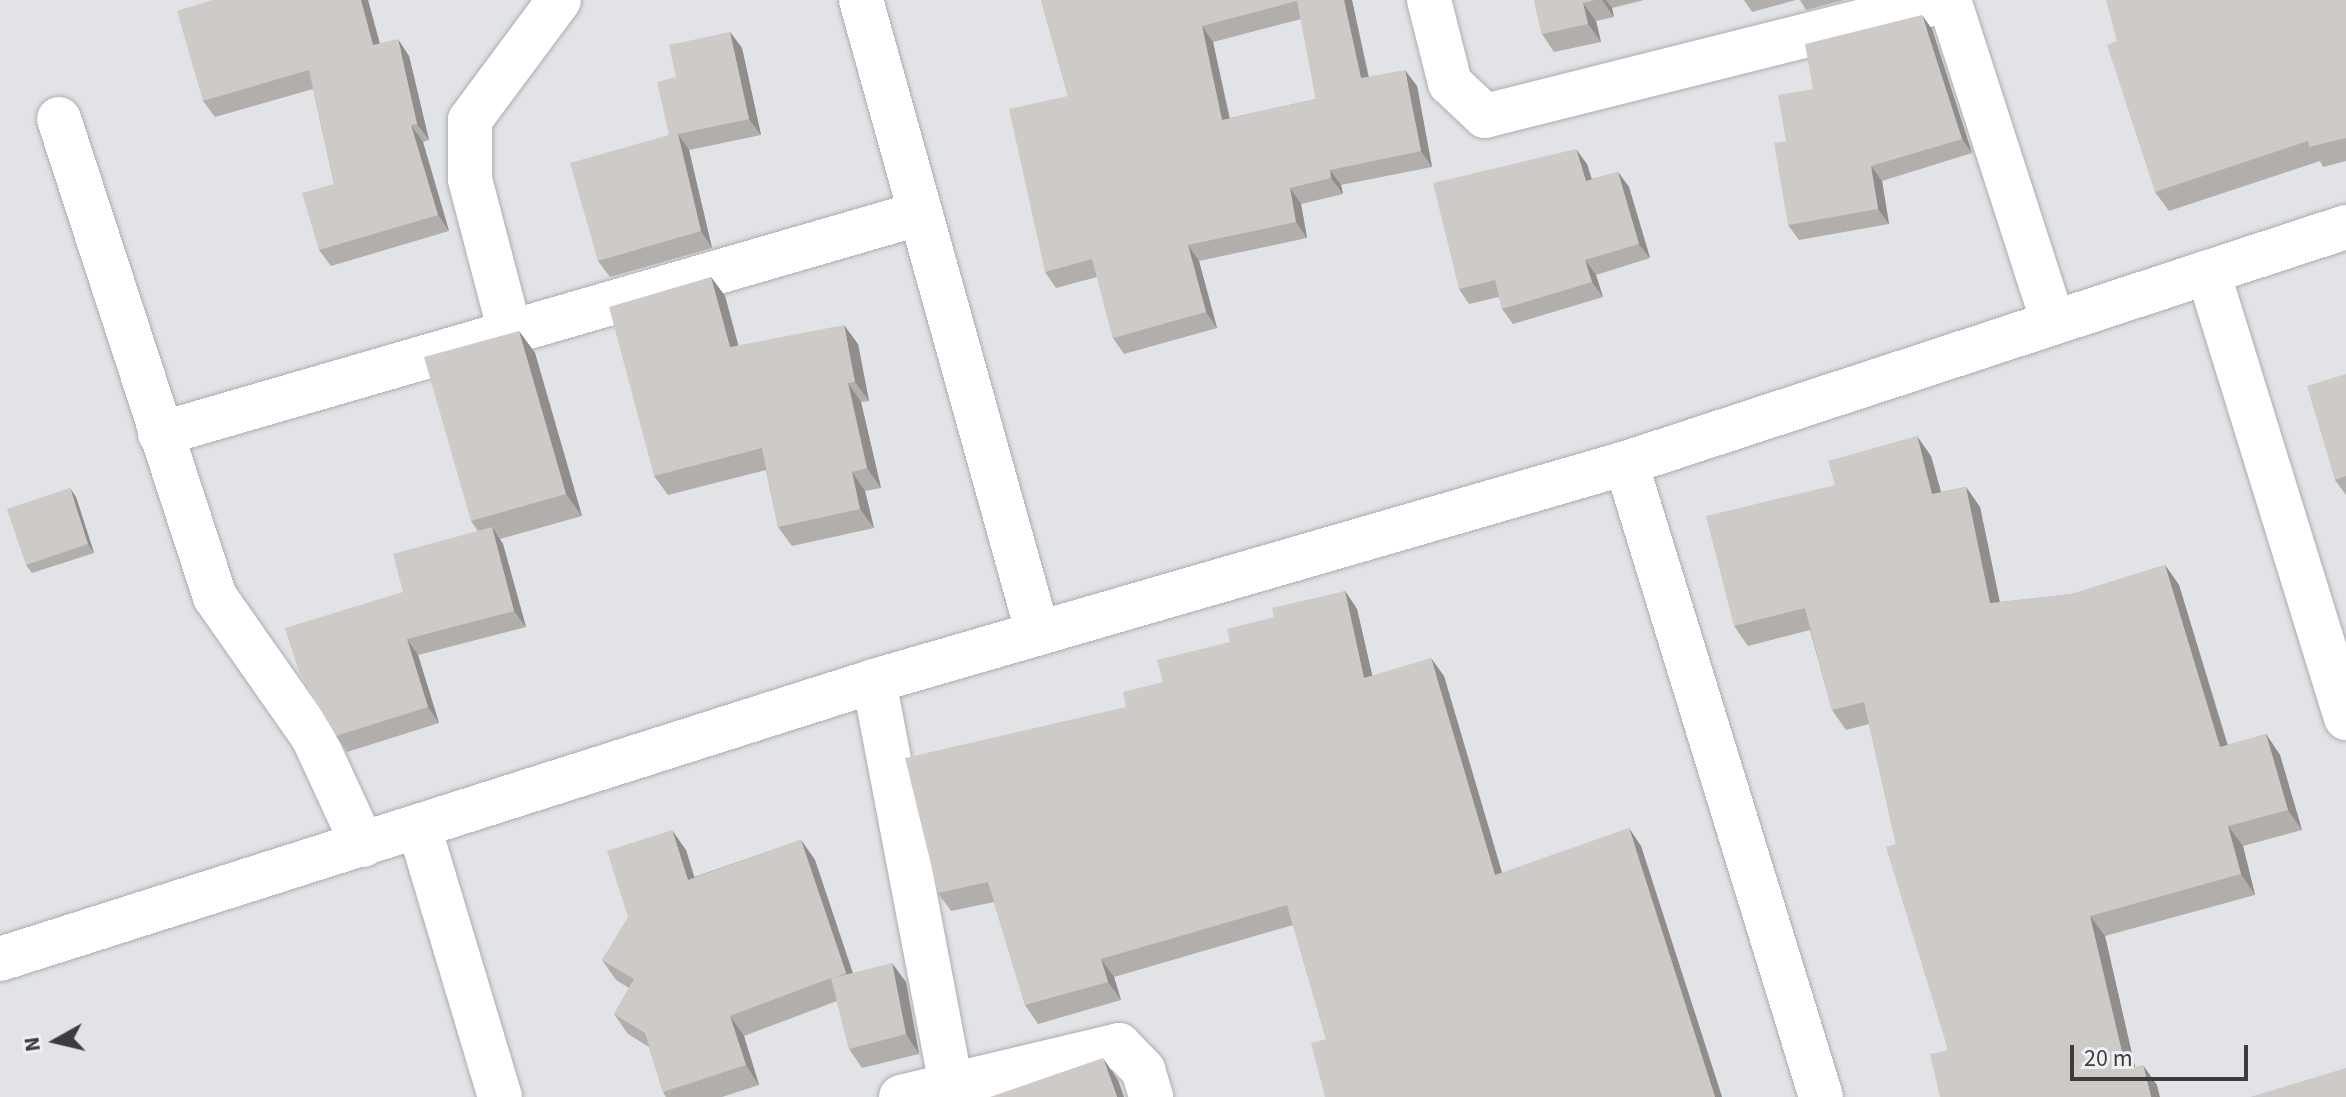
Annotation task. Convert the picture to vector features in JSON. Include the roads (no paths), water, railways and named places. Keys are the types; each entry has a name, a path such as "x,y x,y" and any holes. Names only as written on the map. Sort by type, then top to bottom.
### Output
{"street":[{"path":"510,332 470,179 470,120 559,0"},
{"path":"861,0 1038,634"},
{"path":"1429,0 1450,83 1485,116 1948,0 2053,322"},
{"path":"59,119 215,597 313,737 363,845"},
{"path":"160,434 921,213"},
{"path":"0,959 874,681 1626,463 2346,227"},
{"path":"2208,272 2346,718"},
{"path":"1626,463 1821,1097"},
{"path":"874,681 950,1081"},
{"path":"419,827 500,1097"},
{"path":"901,1097 950,1081 1119,1045 1143,1070 1151,1097"}]}
